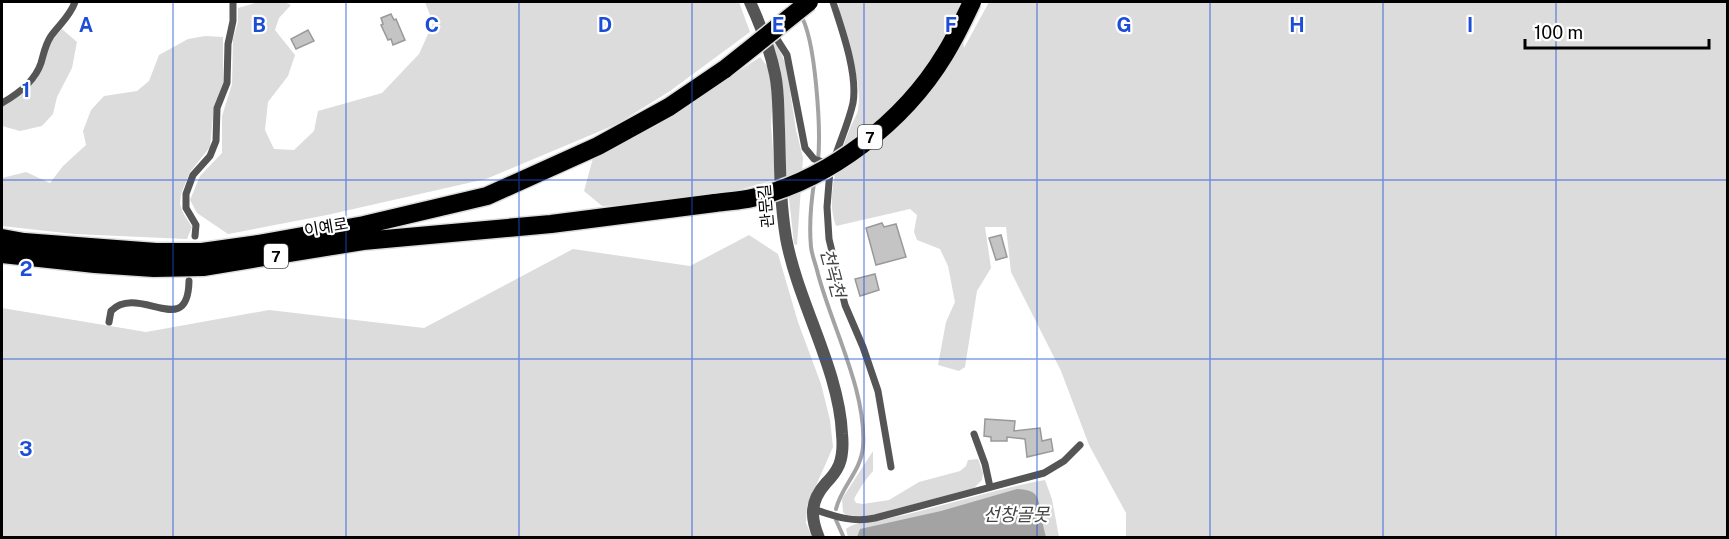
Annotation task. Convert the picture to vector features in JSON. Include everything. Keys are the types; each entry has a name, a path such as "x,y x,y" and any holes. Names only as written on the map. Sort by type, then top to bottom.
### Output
{"highway":[{"name":"이예로","path":"2,238 24,242 156,252 202,252 364,225 487,196 597,146 669,107 725,69 809,2"},
{"name":"이예로","path":"2,254 20,258 107,265 154,268 203,267 363,241 551,224 752,198 792,185 826,168 894,117 915,95 945,55 972,2"}],"street":[{"name":"관문길","path":"750,2 770,56 776,84 780,181 786,237 804,303 834,387 842,431 843,449 838,467 816,495 812,509"},
{"path":"812,509 819,537"}],"lane":[{"path":"2,103 27,85 35,76 50,38 71,13 75,2"},
{"path":"195,236 196,225 186,208 186,194 193,175 210,156 216,141 218,108 227,83 228,44 233,21 233,2"},
{"path":"833,2 847,52 853,93 849,118 832,166 827,191 828,232 845,305 878,391 891,467"},
{"path":"755,13 775,36 787,56 805,148 817,160 832,166"},
{"path":"109,322 111,311 121,306 147,304 180,309 187,297 189,281"},
{"path":"974,434 986,464 990,487"},
{"path":"812,509 847,520 865,520 1044,473 1064,461 1080,445"}],"shaded area":[{"path":"259,2 284,2 291,5 279,18 275,30 295,55 288,76 268,102 265,130 274,149 294,150 314,131 318,111 382,93 419,54 433,23 425,2 739,2 750,32 670,91 617,124 486,179 327,215 228,234 197,213 190,200 200,176 222,153 222,116 232,84 233,39 238,22 238,8"},
{"path":"838,2 960,2 958,7 964,48 989,2 1727,2 1727,537 1126,537 1126,513 1089,445 1061,371 1011,272 1006,227 985,227 991,268 977,291 965,367 959,371 938,365 946,322 955,302 948,266 940,249 917,240 914,232 917,215 910,209 836,226 832,203 834,178 858,110 859,97 855,70"},
{"path":"62,29 77,42 72,68 57,97 53,114 42,126 20,131 2,126 2,105 28,87 52,40"},
{"path":"205,36 223,37 223,83 214,106 210,147 190,172 181,194 180,204 183,213 192,227 187,239 74,234 2,226 2,178 26,172 50,183 63,166 86,145 83,131 91,110 104,96 137,91 149,81 159,55 188,39"},
{"path":"772,42 778,46 786,65 796,130 803,158 797,245 794,244"},
{"path":"760,57 768,67 773,94 771,124 775,180 716,196 671,203 602,206 584,191 593,158 658,125"},
{"path":"749,235 778,254 798,322 821,384 830,420 833,447 807,506 806,523 812,537 2,537 2,308 146,332 269,310 424,328 573,249 690,266"},
{"path":"873,451 873,471 856,495 854,499 856,503 889,500 919,482 960,471 966,466 968,460 978,459 983,473 982,480 974,488 878,514 864,517 846,515 843,512 842,499"},
{"name":"선창골못","path":"1045,480 1052,499 1059,537 848,538 846,529 854,525 902,516"}],"water":[{"name":"선창골못","path":"1017,489 1033,492 1037,498 1046,537 857,537 860,529 941,511"}],"building":[{"path":"391,14 394,20 396,19 405,40 393,45 381,25 383,24 381,18"},
{"path":"308,30 314,41 296,49 291,39"},
{"path":"882,223 884,227 896,224 906,257 876,265 866,228"},
{"path":"1001,235 1007,257 996,260 989,238"},
{"path":"875,274 879,290 860,296 855,279"},
{"path":"985,419 1015,421 1014,431 1040,428 1042,441 1051,439 1053,451 1027,457 1025,439 1007,437 1007,441 991,441 991,437 984,436"}],"waterway":[{"name":"천곡천","path":"800,14 814,63 819,129 818,161"},
{"name":"천곡천","path":"814,183 810,223 812,250 824,294 854,382 863,426 863,447 859,464 842,493 836,509"},
{"name":"천곡천","path":"836,520 844,538"}]}
